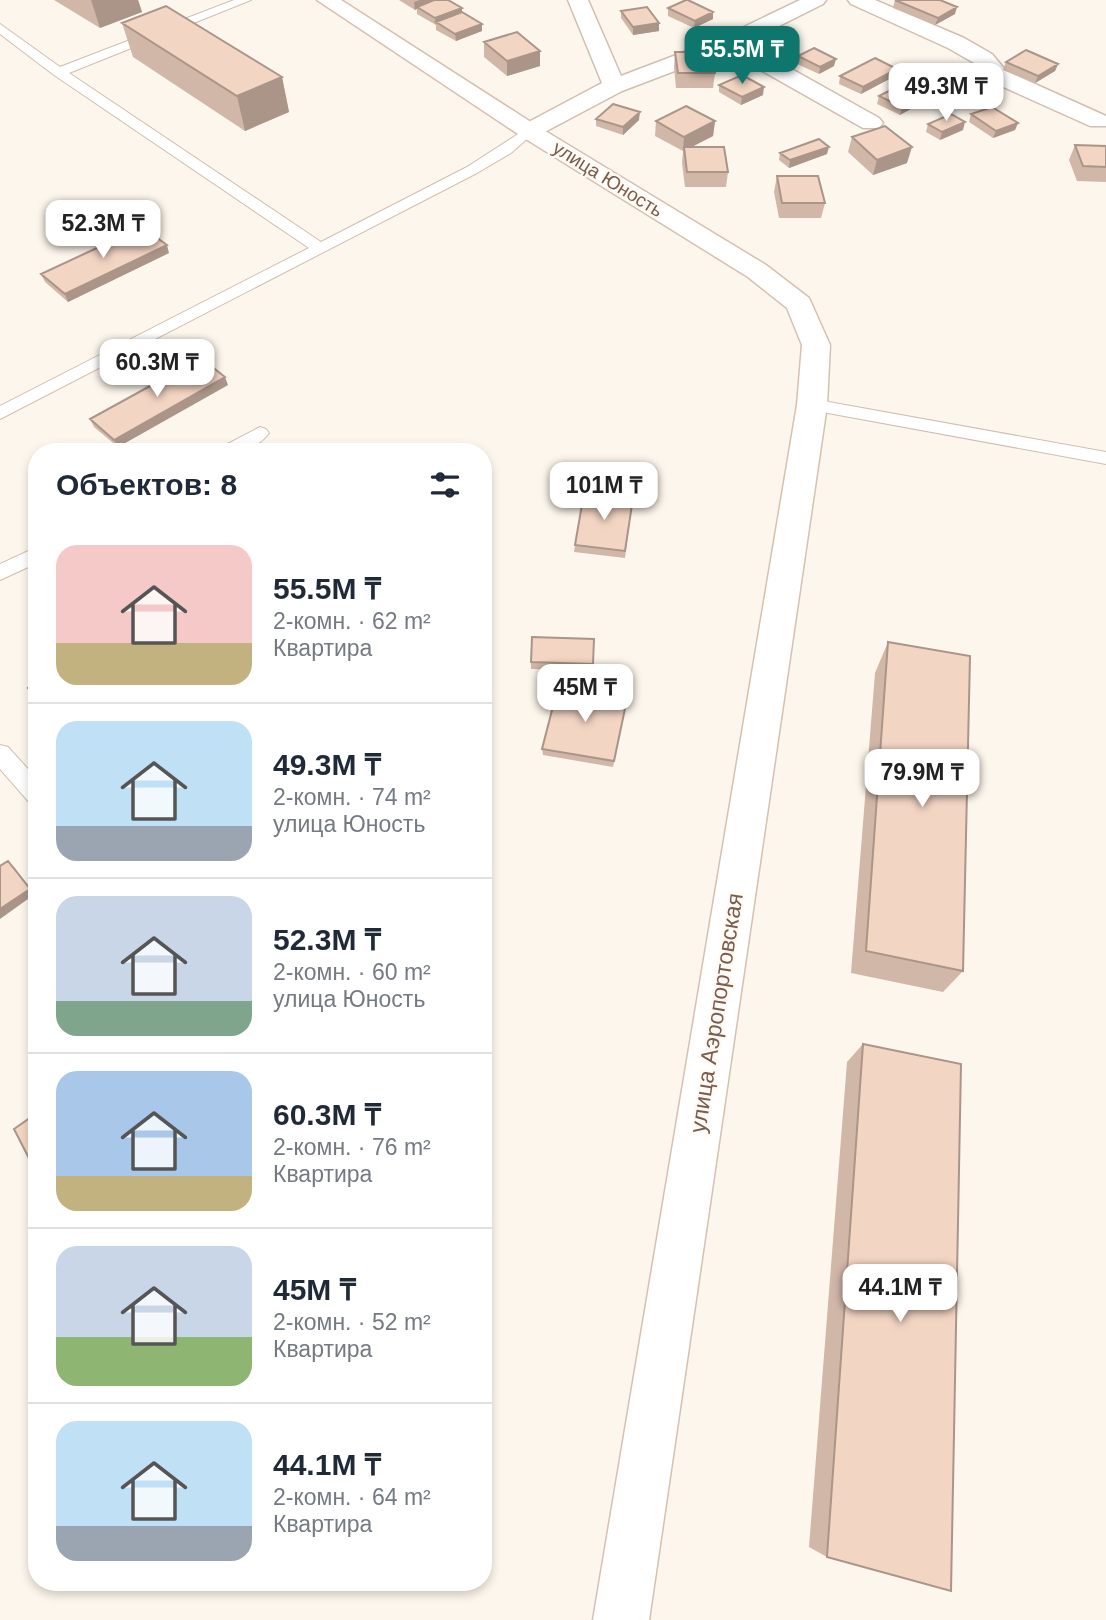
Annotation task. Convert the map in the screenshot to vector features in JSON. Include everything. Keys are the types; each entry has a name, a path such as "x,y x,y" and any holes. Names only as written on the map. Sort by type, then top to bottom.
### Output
{"street":[{"name":"улица Юность","path":"327,0 529,131 757,271 799,304 816,345 812,405"},
{"path":"578,0 614,86"},
{"path":"529,131 614,86 729,43 816,0"},
{"path":"858,0 956,43 984,59 998,76 1098,121"},
{"path":"729,43 871,123"},
{"name":"улица Аэропортовская","path":"621,1620 812,405"}],"lane":[{"path":"59,72 245,0"},
{"path":"0,28 59,72 320,248"},
{"path":"0,414 472,170 506,150 529,131"},
{"path":"812,405 1106,458"},
{"path":"242,443 260,433"},
{"path":"0,573 28,559"},
{"path":"0,754 28,785"}],"building":[{"path":"434,0 448,0 462,8 435,18 417,7"},
{"path":"686,0 713,12 695,21 668,8"},
{"path":"895,0 940,0 957,7 938,18"},
{"path":"166,6 282,77 237,96 122,23"},
{"path":"647,7 659,23 633,27 621,11"},
{"path":"462,12 482,24 455,34 436,22"},
{"path":"517,32 540,51 507,61 484,42"},
{"path":"814,48 836,59 820,67 798,56"},
{"path":"1026,50 1058,64 1038,76 1006,62"},
{"path":"675,52 712,52 715,73 678,73"},
{"path":"875,58 897,69 863,87 840,76"},
{"path":"742,75 764,87 742,97 719,85"},
{"path":"904,83 927,93 902,107 879,96"},
{"path":"613,104 640,112 623,127 596,119"},
{"path":"686,106 715,121 684,137 656,121"},
{"path":"992,107 1018,123 996,131 971,114"},
{"path":"951,114 965,122 942,132 928,124"},
{"path":"885,126 912,147 877,160 852,137"},
{"path":"819,139 829,147 790,160 780,153"},
{"path":"1075,145 1106,146 1106,167 1083,166"},
{"path":"684,147 724,147 728,172 687,172"},
{"path":"777,176 818,176 825,203 782,203"},
{"path":"142,227 167,245 65,294 41,274"},
{"path":"201,358 225,377 114,440 90,419"},
{"path":"584,493 633,498 625,551 575,545"},
{"path":"532,637 594,639 593,664 531,662"},
{"path":"888,642 970,656 963,971 866,951"},
{"path":"558,687 627,699 614,761 542,749"},
{"path":"8,861 28,886 28,890 0,909 0,866"},
{"path":"863,1044 961,1064 951,1591 827,1557"},
{"path":"28,1119 28,1156 14,1129"}]}
